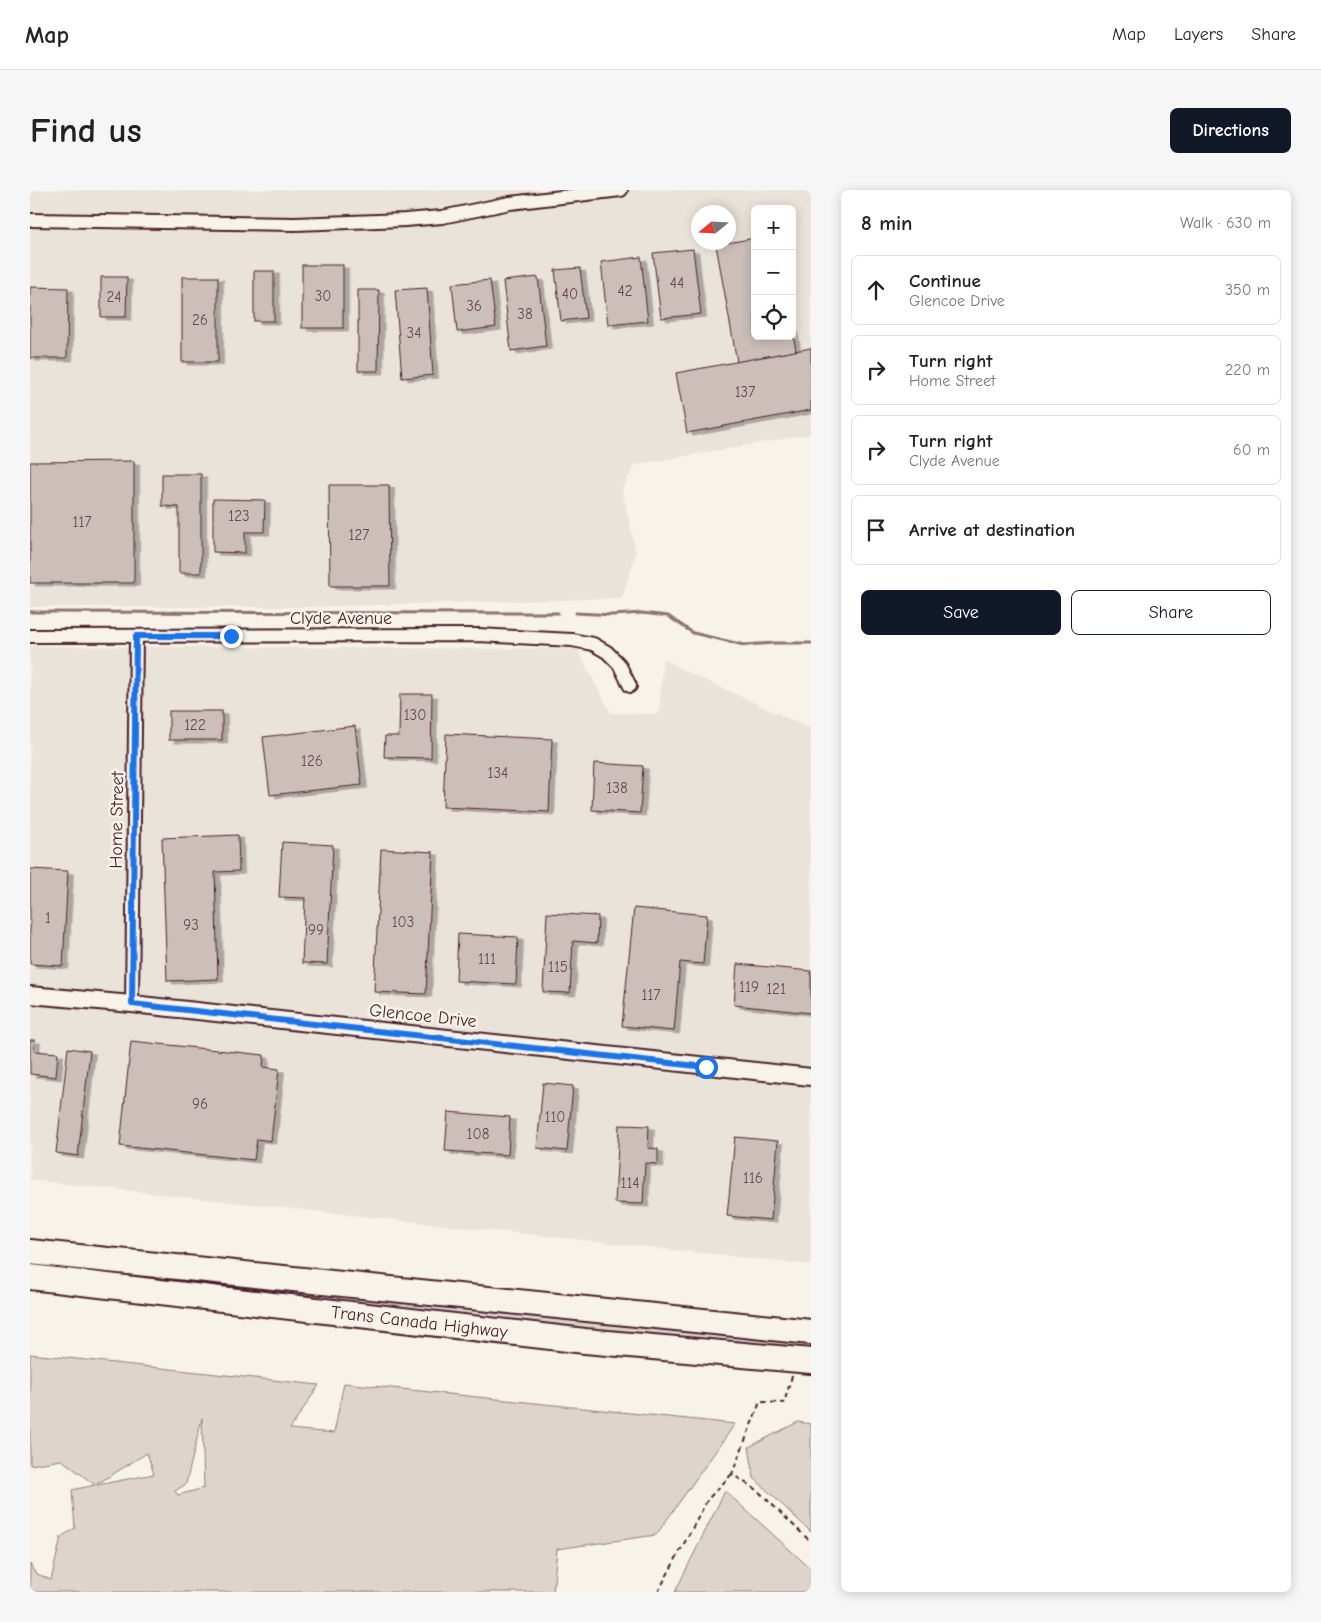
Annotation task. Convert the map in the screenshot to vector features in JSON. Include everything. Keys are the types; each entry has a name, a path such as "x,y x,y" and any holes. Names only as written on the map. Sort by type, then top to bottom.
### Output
{"highway":[{"name":"Trans Canada Highway","path":"30,1252 811,1332"},
{"name":"Trans Canada Highway","path":"30,1278 613,1343 633,1351 805,1368"}],"street":[{"path":"30,220 276,224 405,220 442,216 510,203 621,190"},
{"name":"Clyde Avenue","path":"30,636 478,635 572,640 593,644 607,652 619,664 630,686"},
{"name":"Home Street","path":"132,1004 136,636"},
{"name":"Glencoe Drive","path":"30,995 132,1004 811,1077"}],"path":[{"path":"658,1592 708,1499 732,1474 760,1402 784,1402 805,1368"},
{"path":"732,1474 758,1491 811,1542"}],"shaded area":[{"path":"30,190 811,190 811,434 635,465 622,489 636,553 622,598 308,607 30,607"},
{"path":"30,646 577,649 611,713 659,714 663,658 683,670 811,729 811,1265 30,1180"},
{"path":"30,1257 811,1341 811,1352 495,1321 30,1268"},
{"path":"30,1354 319,1385 290,1429 334,1433 344,1383 735,1424 656,1535 557,1549 553,1592 30,1592 30,1564 35,1573 51,1580 61,1537 75,1528 72,1490 95,1485 62,1460 30,1465","holes":["202,1418 204,1488 178,1495 175,1491 186,1484","147,1453 154,1474 97,1485 97,1484"]},
{"path":"798,1422 811,1424 811,1532 754,1478 749,1447"},
{"path":"725,1491 811,1569 811,1592 675,1592"}],"building":[{"path":"751,239 751,340 794,340 796,351 737,362 717,250 736,250 736,241"},
{"path":"693,250 701,314 661,318 653,253"},
{"path":"641,257 648,321 608,325 601,262"},
{"path":"302,265 343,265 343,328 302,328"},
{"path":"580,268 586,318 561,321 555,270"},
{"path":"254,271 274,271 274,321 254,321"},
{"path":"101,277 127,277 126,317 101,317"},
{"path":"182,277 218,277 218,362 182,362"},
{"path":"538,277 546,346 511,351 503,281"},
{"path":"490,280 496,327 457,332 452,284"},
{"path":"30,287 68,288 67,358 30,358"},
{"path":"427,288 433,375 402,378 395,290"},
{"path":"358,290 379,290 378,371 358,371"},
{"path":"811,348 811,410 687,433 676,373"},
{"path":"134,461 134,583 30,583 30,462"},
{"path":"162,474 201,474 201,573 179,573 179,507 162,506"},
{"path":"329,485 389,485 390,586 330,586"},
{"path":"213,499 265,500 264,532 245,532 245,553 213,552"},
{"path":"400,694 432,694 431,758 384,757 385,736 399,736"},
{"path":"169,711 222,711 222,740 169,740"},
{"path":"355,726 362,785 270,795 263,737"},
{"path":"446,734 552,739 549,812 443,807"},
{"path":"594,763 643,766 640,813 592,810"},
{"path":"238,835 239,871 215,872 218,979 167,981 162,838"},
{"path":"282,842 333,845 327,964 302,963 305,898 279,897"},
{"path":"381,849 433,852 426,994 374,992"},
{"path":"30,869 68,871 63,966 30,964"},
{"path":"634,908 707,915 703,964 680,962 674,1031 622,1026"},
{"path":"547,913 598,916 597,943 573,941 570,993 543,992"},
{"path":"458,934 518,937 516,984 456,981"},
{"path":"737,964 811,971 811,1013 734,1005"},
{"path":"30,1040 35,1040 34,1051 58,1053 56,1077 30,1074"},
{"path":"131,1041 264,1055 263,1067 279,1069 271,1141 257,1139 254,1160 120,1146"},
{"path":"68,1048 90,1051 78,1156 56,1153"},
{"path":"543,1083 573,1086 567,1151 537,1148"},
{"path":"448,1112 510,1117 508,1155 445,1151"},
{"path":"619,1125 649,1126 648,1148 658,1149 658,1164 645,1163 643,1204 615,1203"},
{"path":"735,1137 778,1141 771,1220 727,1216"}],"waterway":[{"path":"30,612 558,613"},
{"path":"576,613 614,615 642,613 668,616 693,633 744,645 811,643"}],"route":[{"path":"231,636 136,636 132,1004 706,1067"}]}
